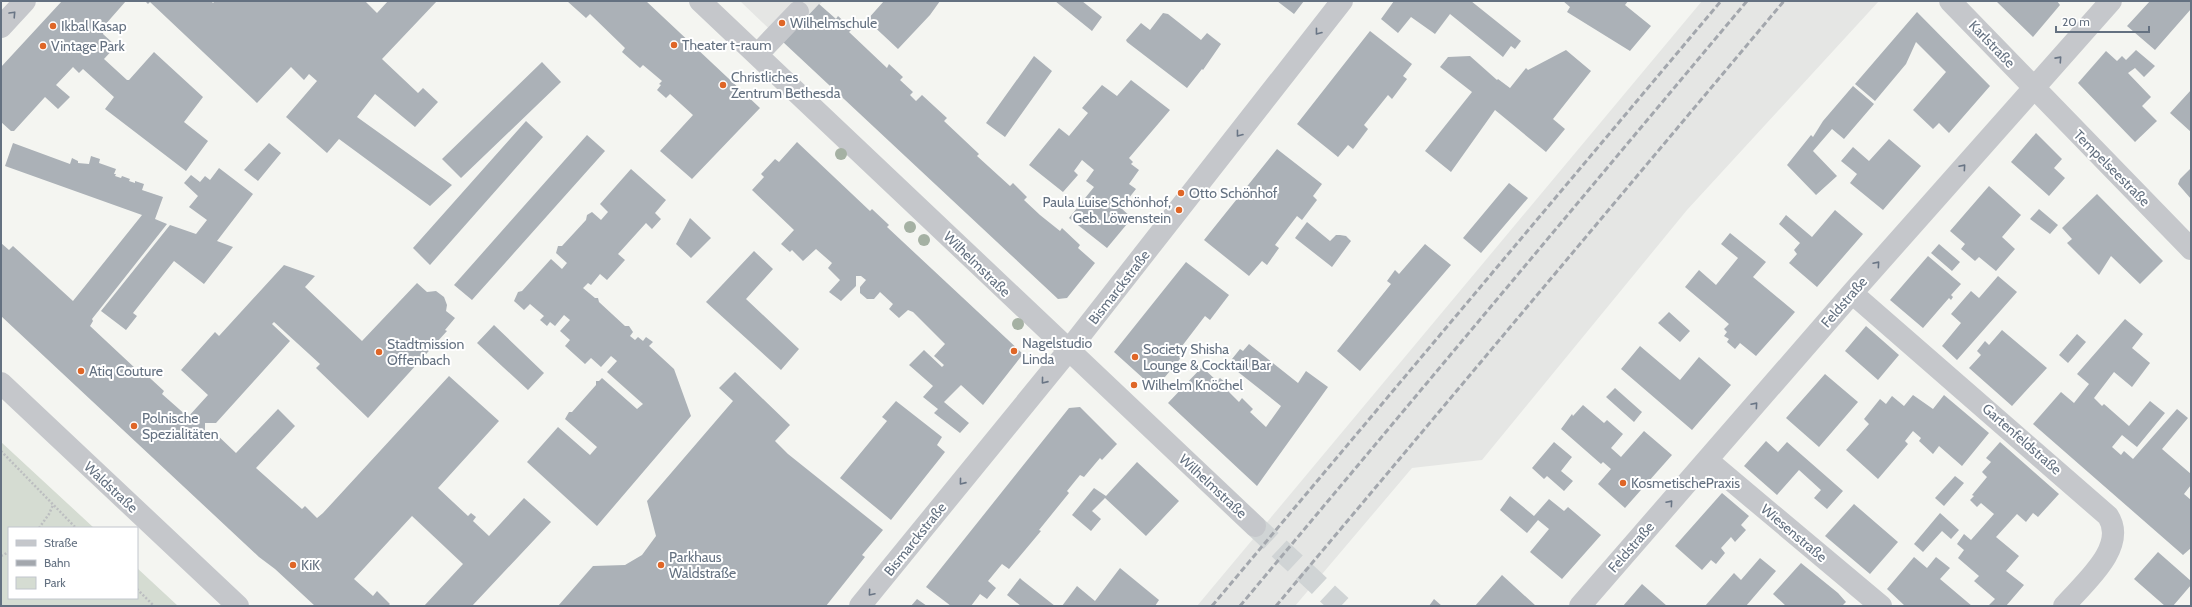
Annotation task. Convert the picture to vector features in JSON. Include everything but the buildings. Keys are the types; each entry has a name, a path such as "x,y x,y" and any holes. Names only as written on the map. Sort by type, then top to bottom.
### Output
{"street":[{"path":"1,27 25,1"},
{"name":"Wilhelmstraße","path":"700,1 1255,526"},
{"name":"Bismarckstraße","path":"860,606 1068,350 1342,1"},
{"name":"Karlstraße","path":"1950,1 2033,88"},
{"name":"Feldstraße","path":"1580,606 1852,293 2111,1"},
{"path":"758,55 798,12"},
{"name":"Tempelseestraße","path":"2033,88 2191,249"},
{"name":"Gartenfeldstraße","path":"1852,293 2108,516 2114,527 2114,536 2111,548 2104,559 2064,606"},
{"name":"Waldstraße","path":"1,383 238,606"},
{"name":"Wiesenstraße","path":"1707,460 1881,606"}],"path":[{"path":"1,451 75,527"},
{"path":"40,527 49,514 53,505"},
{"path":"138,590 154,606"}],"shaded area":[{"name":"Wilhelmschule","path":"740,1 823,1 783,42"},
{"path":"1702,1 1879,1 1687,210 1482,460 1412,468 1295,606 1197,606"}],"green space":[{"path":"1,442 93,527 8,527 8,599 138,599 138,569 178,606 1,606"}],"tunnel":[{"path":"1255,526 1341,606"}],"railway":[{"path":"1212,606 1721,1"},
{"path":"1240,606 1747,1"},
{"path":"1276,606 1784,1"}],"place":[{"name":"Wilhelmschule","path":"782,23"},
{"name":"Ikbal Kasap","path":"53,26"},
{"name":"Theater t-raum","path":"674,45"},
{"name":"Vintage Park","path":"43,46"},
{"name":"Christliches Zentrum Bethesda","path":"723,85"},
{"name":"Otto Schönhof","path":"1181,193"},
{"name":"Paula Luise Schönhof, Geb. Löwenstein","path":"1179,210"},
{"name":"Nagelstudio Linda","path":"1014,351"},
{"name":"Stadtmission Offenbach","path":"379,352"},
{"name":"Society Shisha Lounge & Cocktail Bar","path":"1135,357"},
{"name":"Atiq Couture","path":"81,371"},
{"name":"Wilhelm Knöchel","path":"1134,385"},
{"name":"Polnische Spezialitäten","path":"134,426"},
{"name":"KosmetischePraxis","path":"1623,483"},
{"name":"KiK","path":"293,565"},
{"name":"Parkhaus Waldstraße","path":"661,565"}]}
